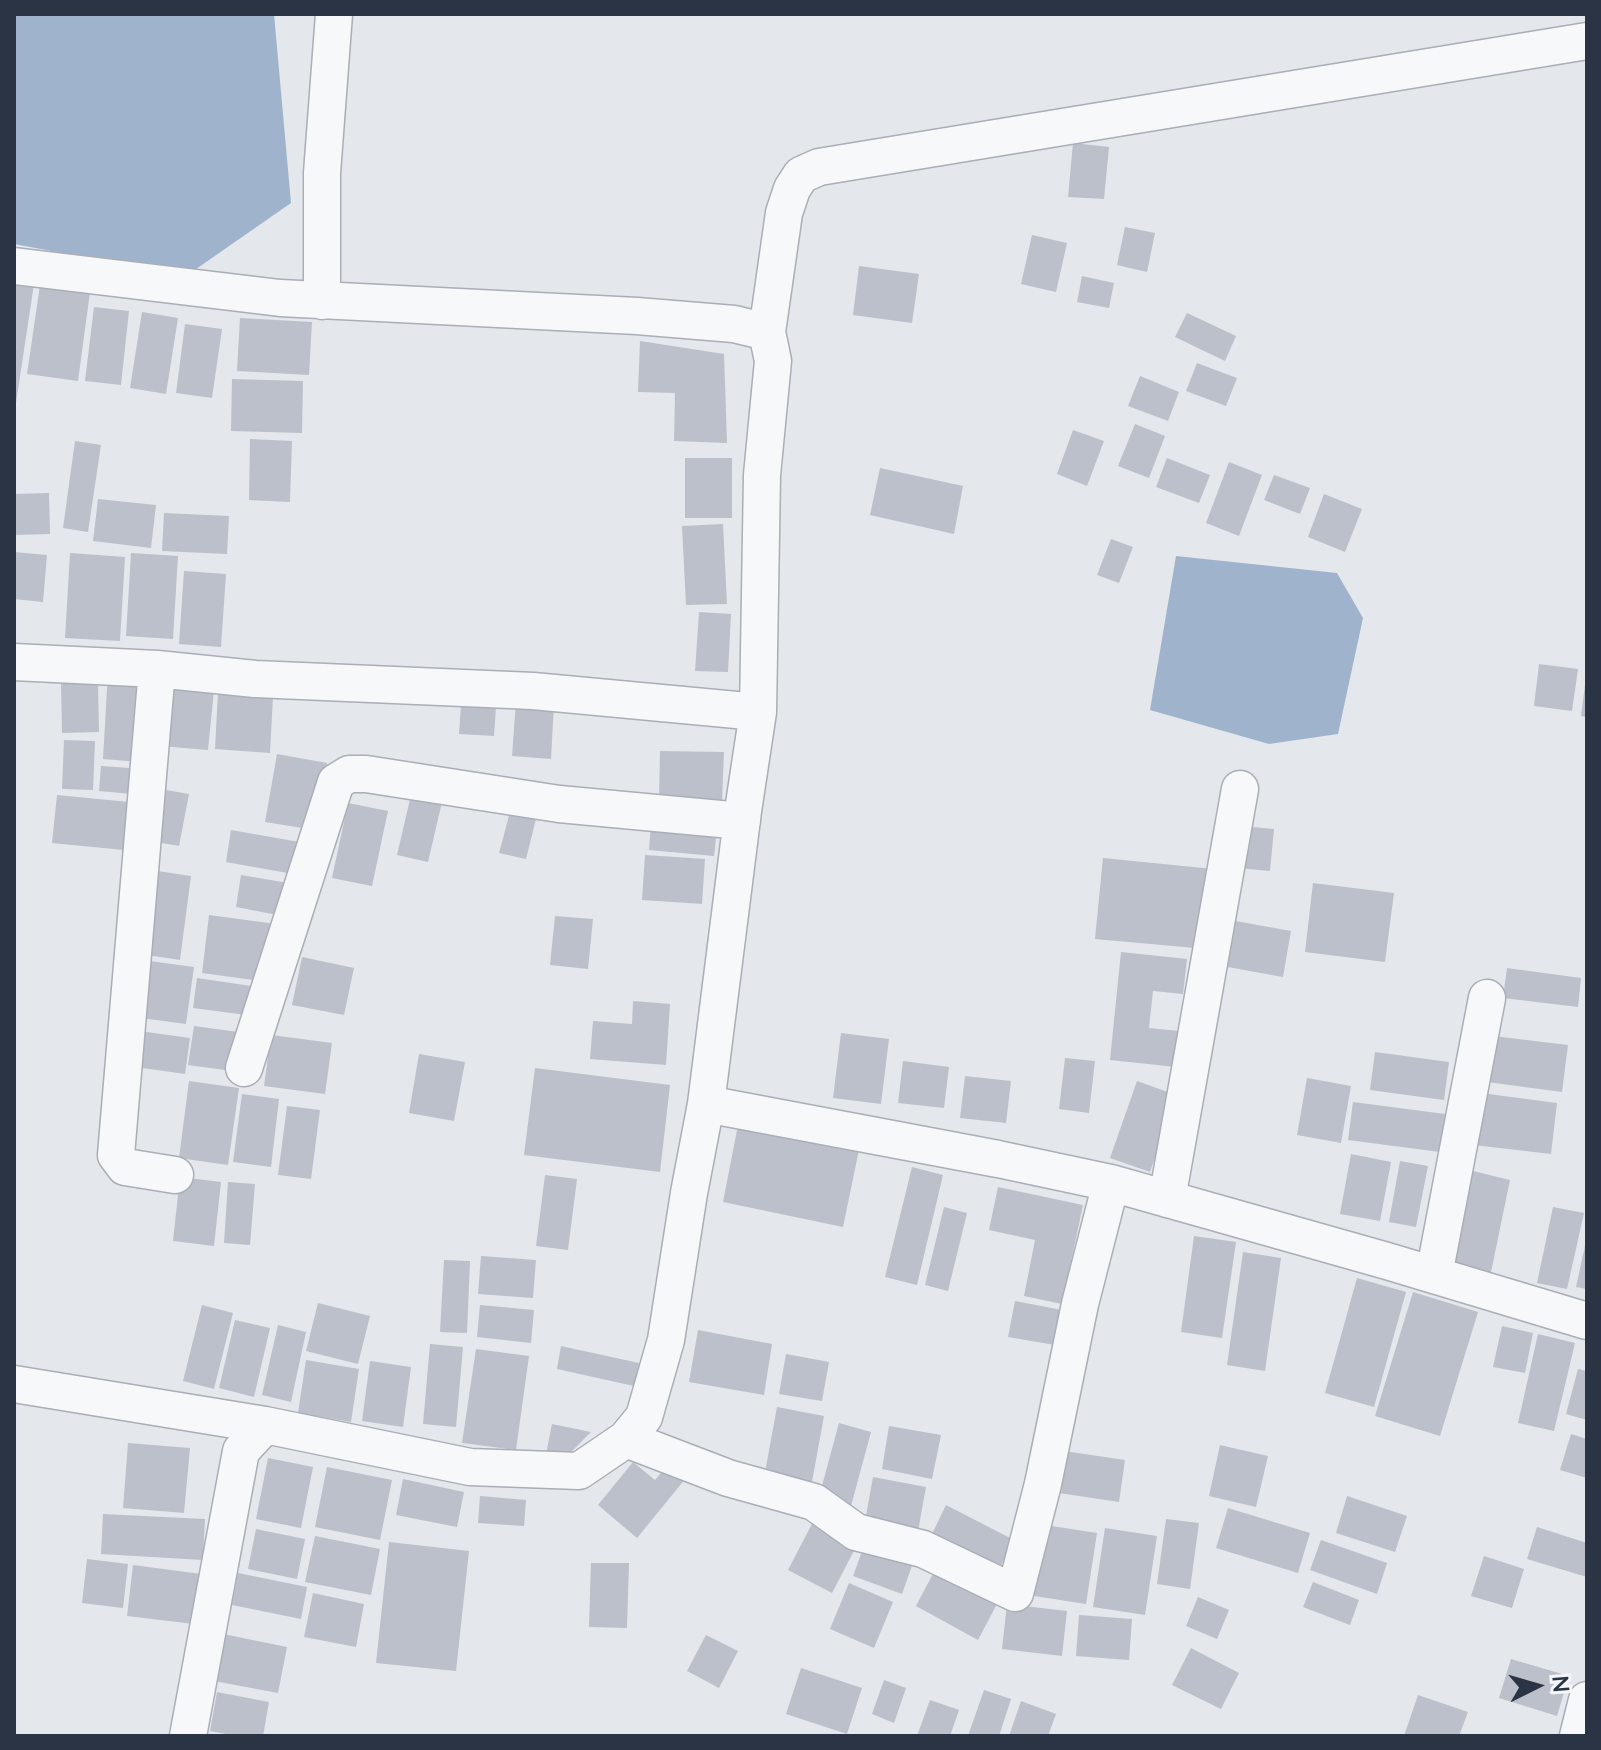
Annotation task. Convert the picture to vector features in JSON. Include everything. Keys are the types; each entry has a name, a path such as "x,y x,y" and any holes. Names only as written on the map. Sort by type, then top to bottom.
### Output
{"street":[{"path":"322,301 322,173 334,14"},
{"path":"14,1384 265,1425 470,1467 579,1471 626,1439 644,1417 666,1340 706,1104 758,712 762,475 773,361 767,332 784,213 792,189 801,175 819,167 1587,41"},
{"path":"14,266 322,301 637,316 734,324 767,332"},
{"path":"14,662 157,669 255,679 533,691 758,712"},
{"path":"157,669 116,1155 125,1167 175,1175"},
{"path":"244,1068 336,782 349,774 366,774 559,804 742,821"},
{"path":"1167,1199 1240,789"},
{"path":"1434,1275 1487,998"},
{"path":"706,1104 1111,1183 1587,1321"},
{"path":"626,1439 728,1478 814,1502 856,1532 923,1549 1015,1593 1043,1484 1080,1304 1111,1183"},
{"path":"188,1736 241,1451 265,1425"},
{"path":"1578,1736 1587,1700"}],"water":[{"path":"274,14 291,203 186,276 14,244 14,16"},
{"path":"1176,556 1337,573 1363,618 1338,734 1269,744 1150,710"}],"building":[{"path":"1073,143 1109,147 1104,199 1068,197"},
{"path":"1125,227 1155,233 1147,272 1117,265"},
{"path":"1032,235 1067,243 1056,292 1021,284"},
{"path":"859,266 919,274 912,323 853,315"},
{"path":"1082,276 1114,283 1109,308 1077,302"},
{"path":"14,281 34,284 16,403 14,403"},
{"path":"40,285 90,292 78,381 27,374"},
{"path":"94,307 129,311 121,385 85,381"},
{"path":"142,312 178,318 166,394 130,388"},
{"path":"1187,313 1236,336 1225,361 1175,337"},
{"path":"240,318 312,322 309,375 237,371"},
{"path":"185,324 222,329 212,398 176,393"},
{"path":"640,341 724,354 727,443 674,441 675,393 638,392"},
{"path":"1197,363 1237,378 1226,406 1186,391"},
{"path":"1140,376 1179,392 1168,421 1128,406"},
{"path":"232,379 303,381 302,433 231,431"},
{"path":"1135,424 1165,436 1149,478 1118,466"},
{"path":"1073,430 1104,441 1087,486 1057,474"},
{"path":"250,439 292,441 290,502 249,500"},
{"path":"75,441 101,445 88,532 63,528"},
{"path":"685,458 732,458 732,518 685,518"},
{"path":"1167,458 1210,475 1199,503 1156,487"},
{"path":"1229,462 1262,475 1239,536 1206,523"},
{"path":"880,468 963,486 954,534 870,515"},
{"path":"1274,475 1310,488 1300,514 1264,500"},
{"path":"49,493 50,534 14,535 14,494"},
{"path":"1324,494 1362,509 1345,552 1308,537"},
{"path":"98,499 156,505 151,548 93,541"},
{"path":"164,513 229,516 227,554 162,551"},
{"path":"723,524 727,604 686,605 682,526"},
{"path":"1111,539 1133,547 1119,583 1097,575"},
{"path":"14,552 47,555 43,602 14,599"},
{"path":"70,553 125,557 120,641 65,638"},
{"path":"131,553 178,556 173,639 126,636"},
{"path":"184,571 226,574 221,647 179,644"},
{"path":"699,612 731,614 728,672 695,671"},
{"path":"1539,664 1578,669 1572,711 1534,706"},
{"path":"108,672 145,675 140,762 103,759"},
{"path":"98,683 99,732 62,733 61,684"},
{"path":"166,684 214,690 208,750 160,746"},
{"path":"1587,685 1587,717 1581,716"},
{"path":"462,691 497,693 494,736 459,734"},
{"path":"218,692 273,696 270,753 215,749"},
{"path":"516,701 554,703 551,759 512,756"},
{"path":"64,740 95,741 93,790 62,789"},
{"path":"660,751 724,752 722,801 659,799"},
{"path":"277,754 327,763 315,830 265,822"},
{"path":"101,766 145,769 143,795 99,791"},
{"path":"155,788 189,794 179,846 145,840"},
{"path":"57,795 129,802 124,850 52,843"},
{"path":"411,795 442,802 428,862 397,855"},
{"path":"348,803 388,811 372,886 332,878"},
{"path":"510,812 536,819 526,859 499,853"},
{"path":"651,824 717,830 714,856 649,850"},
{"path":"1242,826 1274,829 1270,871 1238,868"},
{"path":"231,830 305,843 299,875 226,862"},
{"path":"645,855 705,859 702,904 642,900"},
{"path":"1103,858 1213,869 1206,949 1095,939"},
{"path":"151,870 191,876 180,960 140,954"},
{"path":"241,875 294,884 288,917 236,907"},
{"path":"1313,883 1394,893 1385,962 1305,952"},
{"path":"209,915 276,924 268,982 202,973"},
{"path":"555,916 593,919 588,969 550,965"},
{"path":"1219,918 1291,931 1283,977 1211,964"},
{"path":"1121,952 1187,959 1183,994 1153,991 1149,1028 1179,1031 1176,1067 1110,1060"},
{"path":"302,957 354,968 344,1015 292,1005"},
{"path":"142,960 194,967 186,1024 134,1017"},
{"path":"1507,968 1581,978 1578,1007 1503,998"},
{"path":"197,978 258,987 254,1016 193,1008"},
{"path":"633,1001 670,1004 666,1065 590,1059 593,1021 632,1024"},
{"path":"194,1026 246,1033 240,1072 188,1065"},
{"path":"132,1030 190,1038 185,1074 128,1066"},
{"path":"841,1033 889,1039 881,1104 833,1098"},
{"path":"271,1035 332,1043 325,1094 264,1086"},
{"path":"1493,1036 1568,1045 1562,1092 1487,1082"},
{"path":"1375,1052 1449,1062 1444,1100 1370,1090"},
{"path":"419,1054 465,1062 454,1121 409,1113"},
{"path":"1065,1058 1095,1061 1089,1113 1059,1109"},
{"path":"903,1061 949,1067 944,1108 898,1103"},
{"path":"535,1068 670,1085 660,1172 524,1155"},
{"path":"965,1076 1011,1081 1006,1123 960,1118"},
{"path":"1307,1078 1351,1086 1341,1143 1297,1135"},
{"path":"189,1081 239,1088 228,1165 179,1158"},
{"path":"1137,1081 1176,1095 1150,1172 1110,1158"},
{"path":"1481,1093 1557,1103 1551,1154 1474,1145"},
{"path":"242,1094 279,1099 271,1167 233,1162"},
{"path":"1353,1102 1445,1114 1440,1152 1348,1140"},
{"path":"287,1106 320,1110 311,1179 278,1175"},
{"path":"739,1120 860,1145 843,1227 723,1202"},
{"path":"1351,1154 1391,1162 1380,1221 1340,1214"},
{"path":"1400,1161 1428,1166 1416,1227 1389,1222"},
{"path":"912,1167 943,1175 917,1285 885,1277"},
{"path":"1469,1170 1510,1180 1490,1277 1448,1268"},
{"path":"545,1175 577,1179 568,1250 536,1246"},
{"path":"180,1177 221,1182 214,1246 173,1241"},
{"path":"228,1182 255,1184 250,1245 224,1243"},
{"path":"998,1187 1083,1205 1062,1304 1024,1296 1035,1240 989,1230"},
{"path":"944,1207 967,1213 948,1291 925,1285"},
{"path":"1553,1207 1584,1213 1567,1289 1537,1283"},
{"path":"1194,1236 1236,1242 1222,1338 1181,1332"},
{"path":"1587,1242 1587,1289 1576,1287"},
{"path":"1243,1252 1281,1258 1265,1371 1227,1365"},
{"path":"481,1256 536,1260 533,1298 478,1294"},
{"path":"444,1260 470,1261 467,1333 440,1332"},
{"path":"1357,1278 1406,1292 1374,1407 1325,1393"},
{"path":"1413,1292 1478,1312 1440,1436 1375,1416"},
{"path":"1015,1301 1062,1310 1055,1345 1008,1337"},
{"path":"318,1303 370,1316 358,1364 306,1351"},
{"path":"202,1305 233,1313 214,1389 183,1381"},
{"path":"480,1305 534,1310 531,1343 477,1337"},
{"path":"235,1320 270,1328 254,1397 219,1388"},
{"path":"278,1325 306,1332 291,1402 262,1395"},
{"path":"1502,1326 1533,1333 1525,1373 1493,1367"},
{"path":"698,1330 772,1344 764,1395 689,1382"},
{"path":"1538,1334 1575,1343 1554,1431 1518,1423"},
{"path":"430,1344 463,1347 456,1427 423,1424"},
{"path":"561,1346 639,1363 634,1386 557,1369"},
{"path":"476,1349 529,1356 516,1450 462,1443"},
{"path":"786,1354 829,1362 822,1401 779,1394"},
{"path":"306,1360 359,1369 351,1422 298,1413"},
{"path":"370,1361 411,1367 403,1427 362,1421"},
{"path":"1578,1369 1587,1371 1587,1420 1566,1414"},
{"path":"777,1407 824,1416 811,1487 764,1478"},
{"path":"839,1423 871,1432 851,1506 819,1497"},
{"path":"552,1424 591,1432 566,1457 546,1454"},
{"path":"889,1426 941,1435 932,1479 882,1469"},
{"path":"1571,1434 1587,1439 1587,1478 1560,1470"},
{"path":"128,1443 190,1448 184,1513 123,1508"},
{"path":"1220,1445 1268,1456 1256,1507 1209,1496"},
{"path":"1064,1451 1125,1460 1119,1502 1059,1493"},
{"path":"268,1458 313,1467 301,1528 256,1519"},
{"path":"633,1462 655,1480 669,1463 686,1478 637,1538 598,1505"},
{"path":"327,1467 392,1480 380,1540 315,1527"},
{"path":"873,1477 926,1487 917,1537 864,1527"},
{"path":"403,1479 464,1492 457,1527 396,1515"},
{"path":"480,1496 526,1500 524,1526 478,1523"},
{"path":"1347,1496 1407,1516 1395,1552 1336,1533"},
{"path":"946,1505 1014,1540 998,1571 931,1536"},
{"path":"1228,1508 1310,1533 1298,1573 1216,1548"},
{"path":"103,1514 205,1519 203,1560 101,1554"},
{"path":"1166,1519 1199,1523 1190,1589 1157,1584"},
{"path":"814,1520 858,1543 832,1593 788,1570"},
{"path":"1045,1525 1097,1533 1086,1604 1034,1596"},
{"path":"1537,1527 1587,1543 1587,1577 1527,1559"},
{"path":"1105,1528 1157,1536 1145,1615 1093,1607"},
{"path":"256,1529 305,1539 297,1579 248,1569"},
{"path":"315,1536 380,1549 371,1595 305,1582"},
{"path":"1321,1540 1387,1563 1377,1594 1310,1570"},
{"path":"389,1542 469,1551 456,1671 376,1663"},
{"path":"865,1543 914,1560 902,1594 853,1576"},
{"path":"1484,1556 1524,1569 1512,1608 1471,1596"},
{"path":"87,1559 128,1564 123,1608 82,1603"},
{"path":"591,1563 629,1563 627,1628 589,1627"},
{"path":"133,1565 201,1574 194,1624 127,1616"},
{"path":"936,1568 998,1602 978,1640 916,1606"},
{"path":"238,1573 307,1587 301,1619 232,1605"},
{"path":"1313,1582 1359,1600 1350,1625 1303,1607"},
{"path":"849,1583 893,1602 874,1648 830,1629"},
{"path":"313,1593 364,1604 356,1647 304,1637"},
{"path":"1198,1597 1229,1610 1217,1639 1186,1626"},
{"path":"1007,1604 1067,1611 1062,1656 1002,1649"},
{"path":"1079,1615 1132,1619 1129,1660 1076,1656"},
{"path":"223,1634 287,1647 278,1693 214,1681"},
{"path":"706,1635 738,1651 719,1688 687,1671"},
{"path":"1191,1648 1239,1673 1221,1709 1172,1685"},
{"path":"1511,1659 1569,1676 1557,1716 1499,1698"},
{"path":"801,1668 862,1688 847,1734 786,1714"},
{"path":"884,1680 906,1688 894,1723 872,1714"},
{"path":"984,1690 1011,1699 999,1736 968,1736"},
{"path":"217,1692 269,1702 263,1736 236,1736 210,1731"},
{"path":"1418,1695 1468,1712 1459,1736 1404,1736"},
{"path":"930,1700 959,1710 950,1736 917,1736"},
{"path":"1021,1701 1056,1714 1048,1736 1009,1736"}]}
